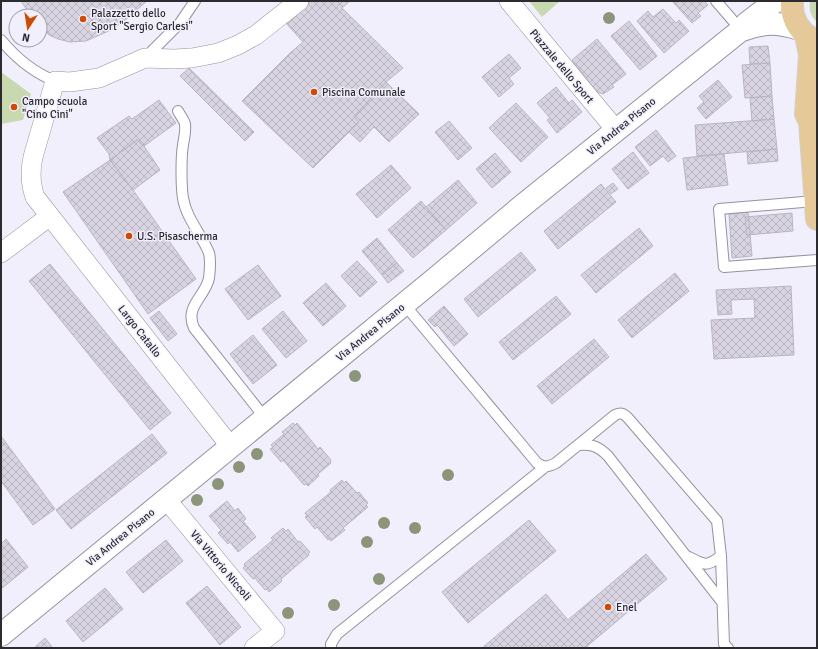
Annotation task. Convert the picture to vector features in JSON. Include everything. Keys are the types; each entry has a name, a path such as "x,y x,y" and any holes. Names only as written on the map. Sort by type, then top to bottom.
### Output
{"main road":[{"path":"792,1 794,17 808,35 810,55 806,114 810,122"},
{"path":"816,210 810,122 817,100"}],"street":[{"path":"55,81 70,82 98,78 145,58 192,58 227,50 256,35 299,1"},
{"name":"Piazzale dello Sport","path":"509,1 616,130"},
{"name":"Via Andrea Pisano","path":"1,635 616,130 776,1"},
{"name":"Via Andrea Pisano","path":"741,30 770,23 782,24 808,35"},
{"name":"Largo Catallo","path":"55,81 31,168 32,187 35,197 231,447"},
{"path":"1,253 50,216"},
{"name":"Via Vittorio Niccoli","path":"166,499 275,631 254,648"}],"lane":[{"path":"145,58 180,23 195,1"},
{"path":"716,1 741,30"},
{"path":"1,40 24,64 41,76 55,81"},
{"path":"178,111 184,122 186,134 182,145 183,198 209,254 210,268 208,284 195,303 191,322 194,328 265,418"},
{"path":"816,210 719,209 724,267 817,260"},
{"path":"404,304 537,463 546,467"},
{"path":"331,648 331,644 337,634 546,467 556,463 615,415 623,414 717,521 721,556 723,647"},
{"path":"578,445 586,444 600,448 608,456 722,602"},
{"path":"687,556 703,564 711,563 721,556"}],"green space":[{"path":"529,1 560,1 542,17"},
{"path":"810,1 817,1 817,22 810,12"},
{"name":"Campo scuola \"Cino Cini\"","path":"1,72 31,94 23,120 1,124"}],"building":[{"name":"Palazzetto dello Sport \"Sergio Carlesi\"","path":"21,1 147,1 123,22 111,30 86,41 70,42 58,39 48,34 48,8 26,8"},
{"name":"Piscina Comunale","path":"310,1 350,1 342,8 403,68 386,82 354,117 359,122 313,168 242,101 303,42 286,23"},
{"path":"672,1 704,1 708,5 698,13 701,16 692,23"},
{"path":"663,9 676,23 679,20 689,31 664,53 637,21 648,11 653,17"},
{"path":"629,21 657,56 640,70 611,36"},
{"path":"597,39 626,74 612,85 614,87 603,94 596,91 572,60"},
{"path":"768,46 770,63 750,64 749,47"},
{"path":"509,54 521,68 509,78 514,84 499,97 482,77"},
{"path":"770,63 772,96 745,98 742,65"},
{"path":"189,68 254,132 245,141 180,76"},
{"path":"718,80 732,97 706,119 697,108 704,102 699,96"},
{"path":"386,82 419,114 389,142 374,127 360,142 349,132 359,122 354,117"},
{"path":"556,87 569,103 572,100 582,112 557,133 547,120 550,118 537,103"},
{"path":"772,96 774,119 752,121 750,98"},
{"path":"159,100 176,123 144,146 137,140 110,160 109,154 97,138 129,116 132,119"},
{"path":"516,103 548,137 521,162 489,128"},
{"path":"774,119 777,149 697,156 695,125"},
{"path":"449,121 472,148 458,160 435,132"},
{"path":"656,130 676,156 668,162 663,156 650,166 635,147"},
{"path":"137,140 144,146 160,170 133,190 110,160"},
{"path":"777,149 778,161 748,164 747,152"},
{"path":"633,152 649,173 628,189 612,169"},
{"path":"495,153 511,172 492,188 476,169"},
{"path":"724,154 728,185 687,190 683,158"},
{"name":"U.S. Pisascherma","path":"110,160 196,279 148,314 63,192"},
{"path":"391,165 411,188 377,218 356,194"},
{"path":"458,180 477,203 446,230 426,207"},
{"path":"613,183 618,189 611,194 606,188"},
{"path":"601,184 616,202 558,249 544,231"},
{"path":"421,201 446,230 413,258 388,230"},
{"path":"748,212 752,256 732,258 729,214"},
{"path":"792,213 793,231 747,235 745,217"},
{"path":"639,228 653,246 596,293 581,275"},
{"path":"377,238 397,263 382,275 362,251"},
{"path":"521,252 536,270 478,317 464,299"},
{"path":"357,261 377,282 360,297 341,276"},
{"path":"397,263 404,271 388,283 382,275"},
{"path":"50,264 171,413 150,430 29,281"},
{"path":"258,265 281,296 248,320 225,289"},
{"path":"675,273 689,291 632,338 618,320"},
{"path":"326,283 346,306 323,326 303,303"},
{"path":"791,286 794,355 714,359 711,320 755,318 754,299 731,300 732,314 718,315 716,290"},
{"path":"556,296 571,314 513,360 499,342"},
{"path":"444,306 468,334 454,346 437,325 435,327 428,320"},
{"path":"159,311 177,334 168,341 150,318"},
{"path":"283,311 307,341 286,358 262,329"},
{"path":"253,335 277,365 253,384 230,354"},
{"path":"594,339 609,357 552,404 537,386"},
{"path":"293,423 295,425 297,423 318,449 320,447 331,460 331,463 318,474 319,476 308,486 306,484 304,485 283,460 281,462 270,449 273,447 271,445 284,434 282,432"},
{"path":"152,434 167,453 71,529 56,510"},
{"path":"1,436 55,509 33,525 1,481"},
{"path":"342,480 344,483 346,481 357,493 359,492 368,503 366,505 368,507 343,528 345,530 331,541 329,538 328,540 317,527 315,529 305,517 307,516 305,513 331,492 330,490"},
{"path":"227,501 235,511 238,508 246,519 243,521 256,537 238,552 230,542 228,544 218,533 221,530 209,516"},
{"path":"529,520 556,551 468,623 442,592"},
{"path":"283,528 286,531 288,529 298,542 300,541 310,552 308,554 309,555 281,579 282,581 269,592 267,589 265,590 255,578 253,579 243,568 245,566 244,564 273,540 271,538"},
{"path":"6,539 28,567 1,589 1,544"},
{"path":"166,540 183,561 143,593 126,572"},
{"name":"Enel","path":"646,554 667,579 585,648 482,648 546,594 568,620"},
{"path":"207,586 241,627 220,645 186,603"},
{"path":"105,588 123,609 83,642 66,621"},
{"path":"45,638 53,648 34,648"}],"place":[{"name":"Palazzetto dello Sport \"Sergio Carlesi\"","path":"83,19"},
{"name":"Piscina Comunale","path":"314,92"},
{"name":"Campo scuola \"Cino Cini\"","path":"14,107"},
{"name":"U.S. Pisascherma","path":"129,236"},
{"name":"Enel","path":"608,607"}]}
